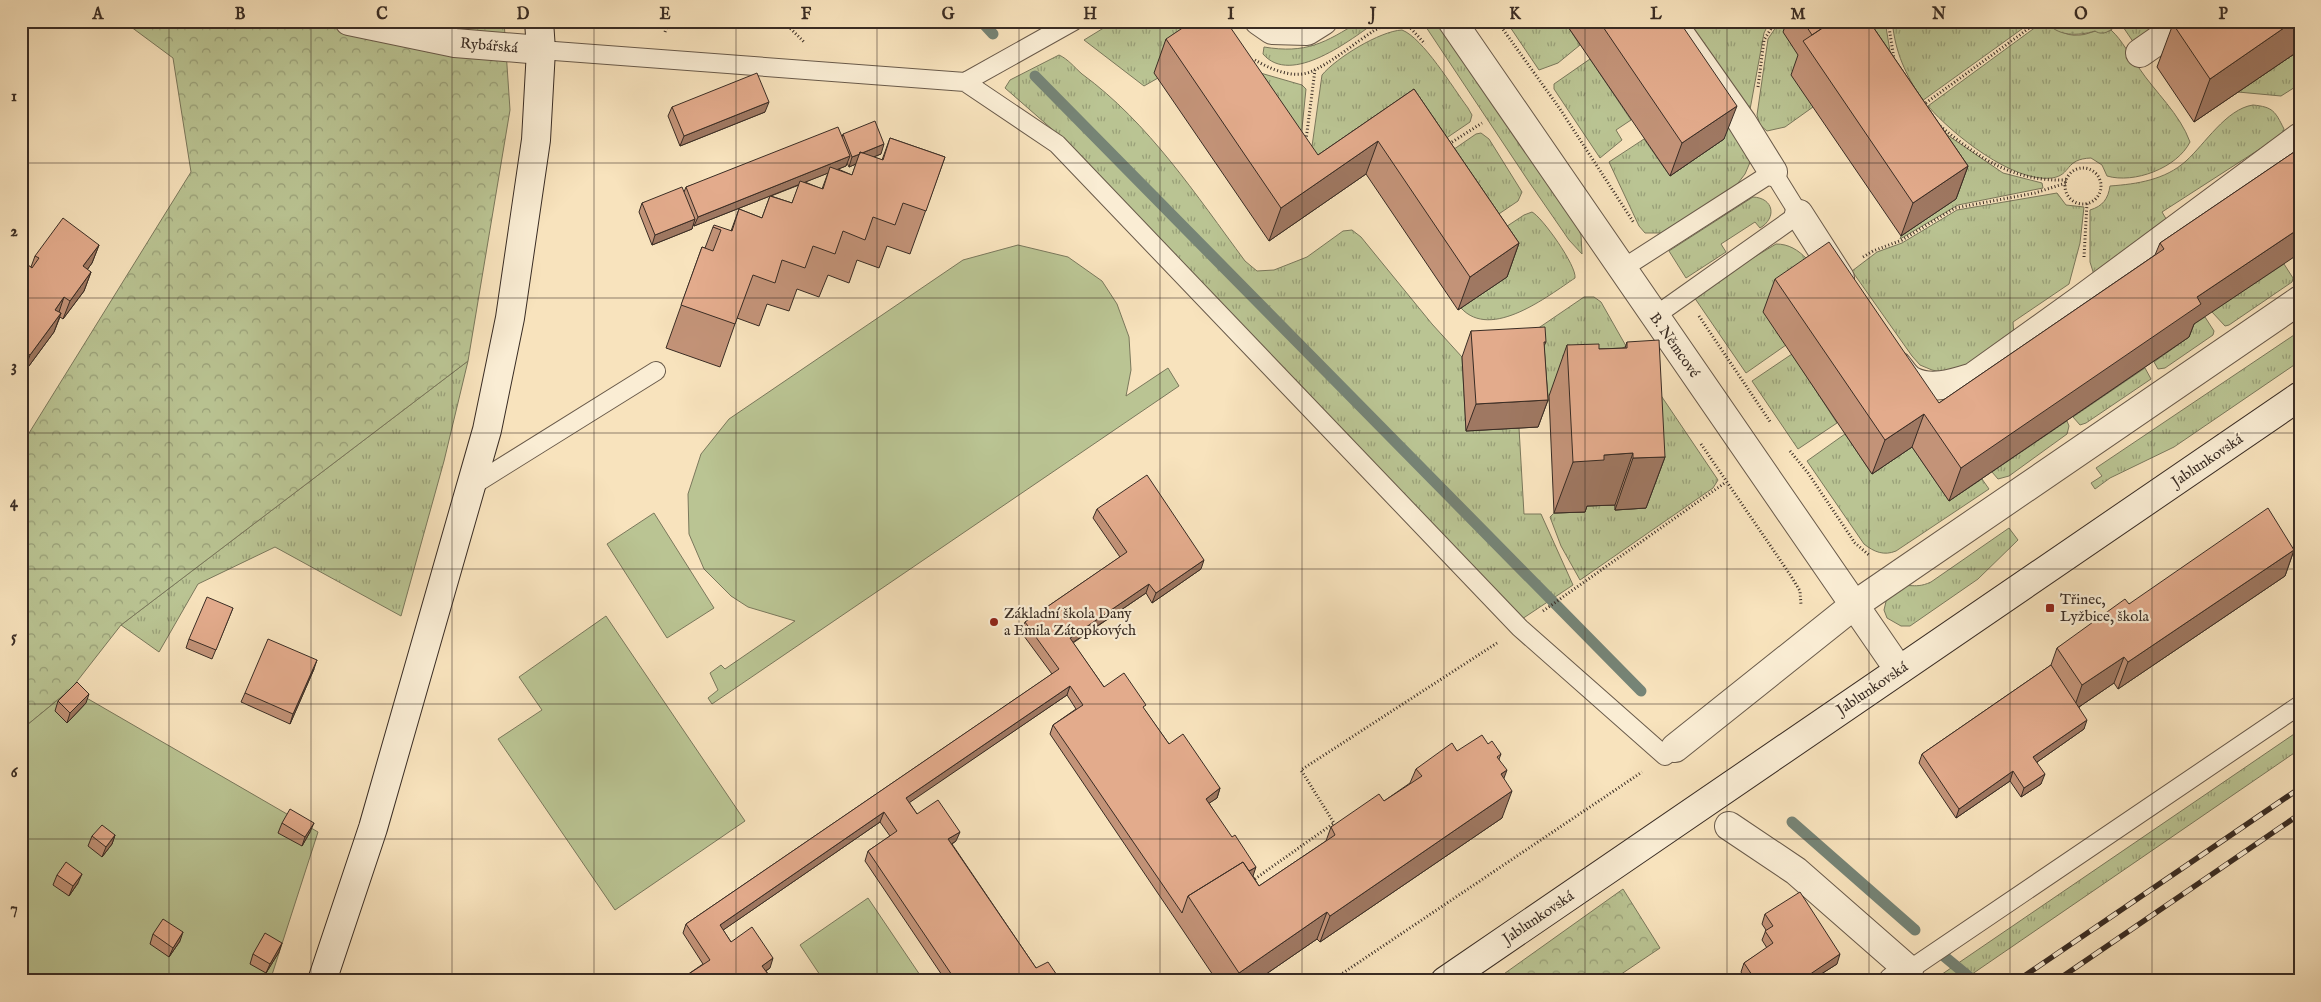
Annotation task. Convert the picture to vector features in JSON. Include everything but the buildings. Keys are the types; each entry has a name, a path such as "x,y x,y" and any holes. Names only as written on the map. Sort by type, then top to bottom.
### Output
{"street":[{"name":"Rybářská","path":"349,21 455,42 541,50"},
{"path":"322,981 373,828 487,430 510,318 536,140 541,50 539,21"},
{"path":"1259,21 1272,30 1307,31 1323,21"},
{"name":"B. Němcové","path":"1452,21 1899,670"},
{"path":"1671,21 1750,134 1773,172"},
{"path":"2140,53 2186,21"},
{"path":"1885,347 1910,380 1928,385 1953,384 1973,376 2089,294 2300,137"},
{"path":"1799,214 1853,298"},
{"path":"1670,752 1854,606 2300,300"},
{"name":"Jablunkovská","path":"1445,981 2300,396"},
{"path":"1729,826 1796,872 1901,976"}],"lane":[{"path":"965,82 1063,24"},
{"path":"541,50 965,82 1056,144 1520,628 1670,752"},
{"path":"1622,268 1773,172 1799,214 1655,316"},
{"path":"470,487 656,371"},
{"path":"1901,976 2300,705"}],"path":[{"path":"1498,21 1560,109 1652,250"},
{"path":"1750,134 1764,40 1776,21"},
{"path":"1888,21 1896,65"},
{"path":"1918,108 2039,21"},
{"path":"1252,58 1269,68 1291,74 1309,73 1386,24 1406,23 1426,45"},
{"path":"1306,142 1315,69"},
{"path":"1477,116 1487,130"},
{"path":"1933,120 1985,158 2012,173 2044,181 2066,181"},
{"path":"1442,148 1482,123"},
{"path":"2082,168 2088,169 2097,175 2100,180 2100,192 2097,197 2087,203 2071,199 2067,194 2066,181 2071,172 2082,168"},
{"path":"1837,274 1873,251 1902,240 1955,208 2035,192 2066,181"},
{"path":"2087,203 2082,285 2089,294"},
{"path":"1684,295 1774,427"},
{"path":"1700,442 1791,576"},
{"path":"1788,448 1808,473 1855,543 1872,558"},
{"path":"1536,616 1755,461"},
{"path":"1248,884 1334,823 1301,770 1520,628"},
{"path":"1330,981 1670,752"}],"green space":[{"path":"123,21 504,21 510,110 468,361 121,625 71,689 21,730 21,446 191,172 173,58"},
{"path":"1115,21 1215,21 1158,78 1144,86 1084,40"},
{"path":"1360,21 1377,21 1337,48 1305,63 1289,65 1275,63 1263,54 1264,47 1292,49 1315,45"},
{"path":"1422,21 1435,21 1577,226 1581,235 1582,254 1569,240 1529,182"},
{"path":"1506,21 1564,21 1580,45 1558,63 1539,70"},
{"path":"1679,21 1770,21 1764,33 1749,115"},
{"path":"1780,21 1799,21 1813,107 1785,127 1767,131 1760,125 1757,115 1768,39"},
{"path":"1815,21 1885,21 1892,63 1943,132 2003,173 2042,183 2043,188 1958,205 1900,239 1901,236 1955,199"},
{"path":"1892,21 2033,21 1922,101 1902,63"},
{"path":"2044,21 2064,33 2074,35 2111,30 2180,122 2190,142 2184,151 2165,166 2142,176 2118,178 2107,176 2102,165 2091,158 2076,161 2063,174 2058,176 2052,178 2036,177 2020,173 1984,154 1952,130 1928,106"},
{"path":"2046,21 2119,21 2120,23 2105,33 2095,31 2082,34 2068,34 2056,30"},
{"path":"2119,21 2171,21 2136,46"},
{"path":"1402,30 1419,43 1437,64 1472,115 1470,122 1423,154 1306,189 1322,75 1337,61 1359,46 1382,35"},
{"path":"2300,50 2300,84 2281,96 2238,92"},
{"path":"1059,55 1106,93 1150,137 1190,186 1245,261 1257,271 1274,270 1307,257 1343,231 1352,230 1361,237 1432,324 1462,357 1466,430 1519,428 1524,514 1541,514 1573,585 1519,621 1053,130 1005,88 1010,80"},
{"path":"1590,59 1631,120 1616,130 1622,140 1600,158 1554,89 1554,84"},
{"path":"1250,70 1302,85 1306,89 1300,148"},
{"path":"2253,105 2265,107 2273,111 2284,129 2283,134 2162,212 2168,222 2095,278 2090,262 2090,210 2104,201 2110,186 2150,180 2169,173 2186,161 2225,120 2243,108"},
{"path":"1725,114 1751,160 1745,174 1735,187 1661,233 1645,233 1639,226 1609,162 1644,139 1670,176 1724,139"},
{"path":"1481,133 1489,139 1522,192 1518,201 1475,230 1431,165 1476,134"},
{"path":"2057,193 2066,205 2084,207 2080,243 2069,284 2013,322 2014,336 1969,366 1945,373 1920,365 1852,271 1877,252 1902,243 1957,210"},
{"path":"1753,197 1765,201 1771,209 1769,219 1765,224 1760,228 1755,222 1721,244 1726,252 1686,278 1669,251"},
{"path":"1532,212 1558,242 1571,263 1575,278 1550,295 1519,312 1503,318 1488,320 1473,317 1461,308 1483,242 1524,215"},
{"path":"1776,244 1793,248 1807,259 1786,345 1746,373 1694,297 1713,282"},
{"path":"1018,245 1068,257 1102,281 1117,304 1129,337 1131,370 1126,396 1168,368 1179,386 712,704 708,698 718,690 710,673 721,665 725,669 795,621 748,607 731,596 704,569 689,534 688,494 701,454 729,419 963,260"},
{"path":"2284,264 2293,278 2292,282 2229,325 2225,326 2212,312"},
{"path":"1584,297 1594,297 1601,302 1626,346 1600,362 1549,401 1536,401 1518,342"},
{"path":"2205,317 2214,331 2213,335 2165,368 2158,369 2154,362 2189,337 2185,330"},
{"path":"2300,331 2300,361 2174,447 2110,478 2095,489 2091,483 2102,476 2096,468"},
{"path":"1792,354 1837,423 1798,449 1752,381"},
{"path":"1637,360 1718,480 1713,488 1580,580 1561,546 1550,517 1554,513 1585,512 1585,506 1615,505 1615,510 1646,508"},
{"path":"468,361 444,461 401,616 275,547 198,584 159,652 121,625"},
{"path":"2145,368 2151,379 2086,423 2080,425 2073,417"},
{"path":"2067,421 2069,426 2067,434 2009,476 1998,479 1992,472"},
{"path":"1845,434 1872,474 1912,447 1949,501 1982,479 1989,489 1896,551 1883,553 1875,551 1864,544 1807,461"},
{"path":"654,513 714,608 667,638 607,544"},
{"path":"2009,528 2018,540 1978,579 1910,626 1901,626 1887,618 1884,610 1888,593 1900,587 1919,586 1931,582"},
{"path":"606,616 745,821 615,910 498,739 542,710 519,677"},
{"path":"71,689 318,832 270,981 21,981 21,730"},
{"path":"2300,730 2300,749 1962,981 1932,981"},
{"path":"1623,889 1660,948 1611,981 1494,981"},
{"path":"868,898 924,981 824,981 800,945"}],"waterway":[{"path":"981,21 993,34"},
{"path":"1035,76 1641,691"},
{"path":"1792,822 1915,930"},
{"path":"1945,957 1974,981"}],"railway":[{"path":"2017,981 2300,788"},
{"path":"2056,981 2300,814"}],"place":[{"name":"Třinec, Lyžbice, škola","path":"2050,608"},
{"name":"Základní škola Dany a Emila Zátopkových","path":"994,622"}]}
